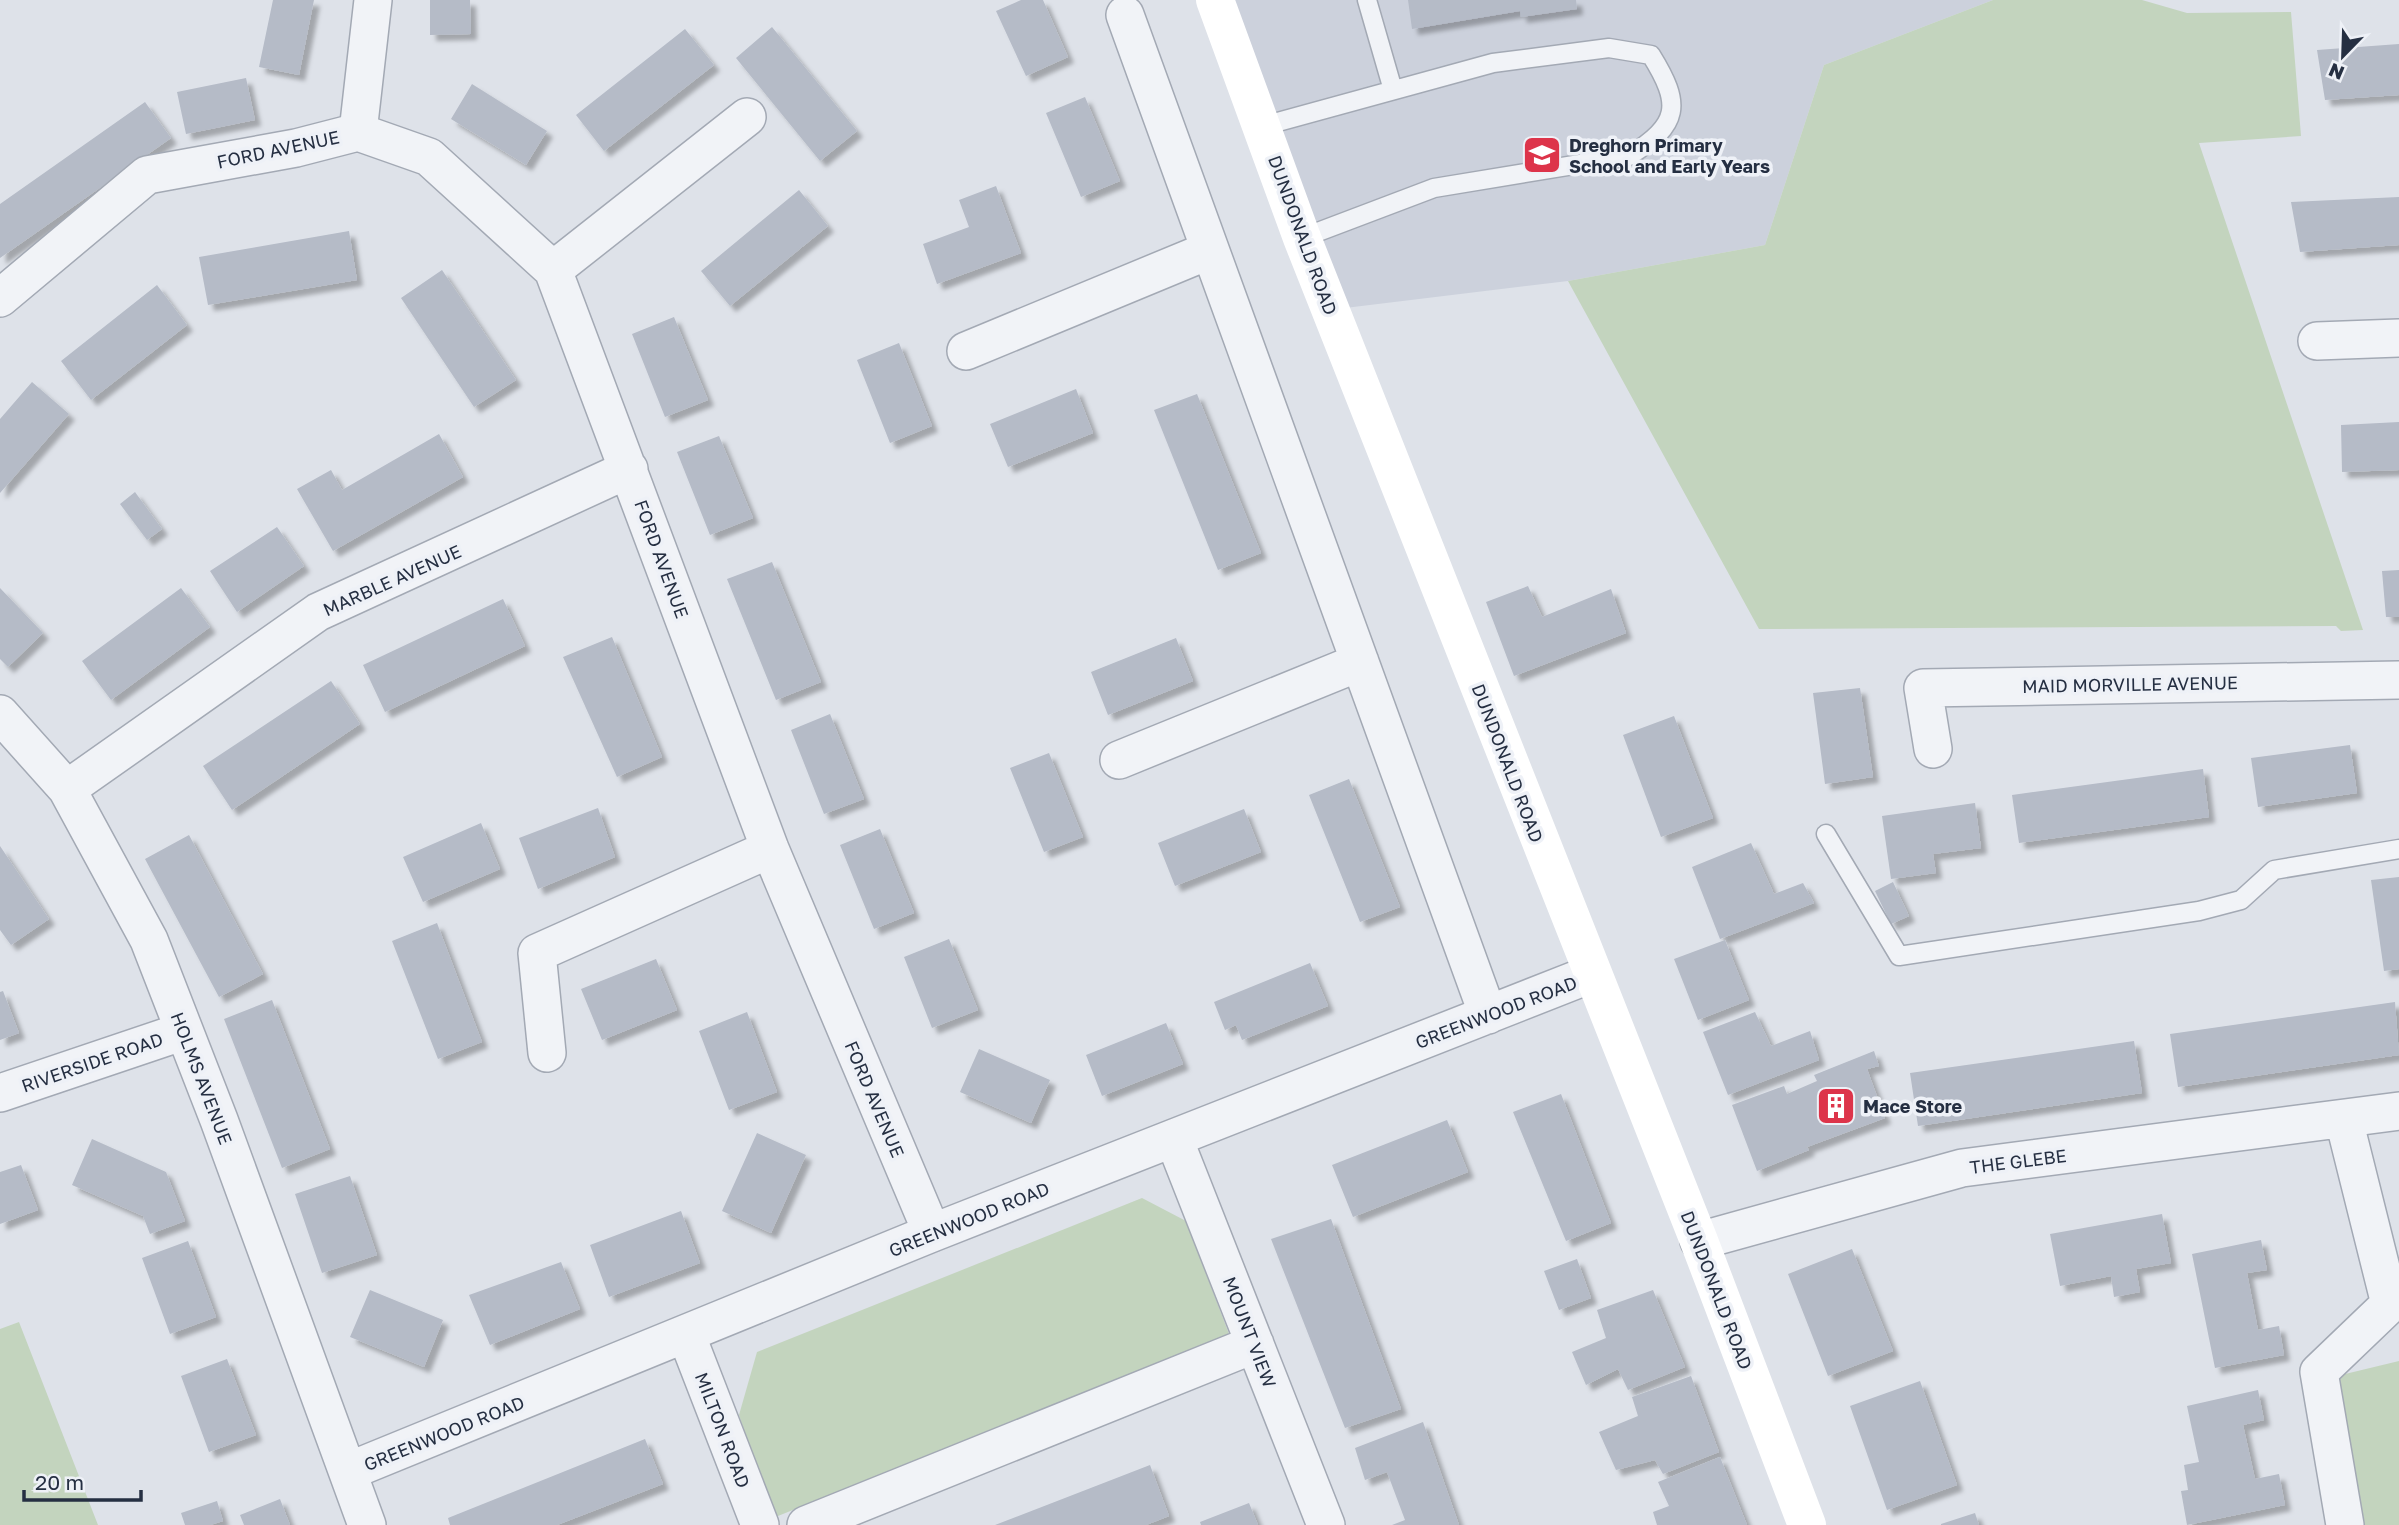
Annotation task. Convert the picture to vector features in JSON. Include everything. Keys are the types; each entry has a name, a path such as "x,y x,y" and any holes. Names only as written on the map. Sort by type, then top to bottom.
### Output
{"main road":[{"name":"DUNDONALD ROAD","path":"1215,0 1302,238 1591,974 1699,1241 1807,1525"}],"street":[{"path":"358,132 373,0"},
{"path":"1125,15 1488,1015"},
{"path":"553,270 747,117"},
{"name":"FORD AVENUE","path":"0,298 147,175 296,148 358,132 429,158 553,270 769,849 932,1233"},
{"path":"965,351 1210,250"},
{"path":"2317,341 2399,338"},
{"name":"MARBLE AVENUE","path":"67,789 318,612 629,470"},
{"path":"1119,760 1360,662"},
{"name":"MAID MORVILLE AVENUE","path":"1933,749 1923,688 2399,680"},
{"name":"HOLMS AVENUE","path":"0,714 67,789 149,940 367,1525"},
{"path":"547,1053 537,953 769,849"},
{"name":"GREENWOOD ROAD","path":"349,1471 932,1233 1591,974"},
{"name":"RIVERSIDE ROAD","path":"0,1093 184,1031"},
{"name":"THE GLEBE","path":"1699,1241 1962,1168 2399,1111"},
{"path":"2344,1120 2395,1305 2319,1372 2345,1525"},
{"name":"MOUNT VIEW","path":"1174,1139 1326,1525"},
{"name":"MILTON ROAD","path":"686,1334 760,1525"},
{"path":"806,1525 1255,1344"}],"lane":[{"path":"1367,0 1393,90"},
{"path":"1263,126 1493,63 1609,48 1651,55 1669,84 1672,115 1656,139 1629,156 1434,188 1302,238"},
{"path":"1826,834 1899,956 2199,911 2241,900 2274,870 2399,849"}],"shaded area":[{"name":"Dreghorn Primary School and Early Years","path":"1232,0 1993,0 1824,65 1765,245 1568,281 1345,308"}],"green space":[{"path":"1993,0 2142,0 2187,13 2291,12 2301,136 2199,143 2363,630 2341,631 2336,626 1759,629 1568,281 1765,245 1824,65"},
{"path":"1142,1198 1186,1221 1229,1334 773,1518 739,1415 757,1352"},
{"path":"19,1322 98,1525 0,1525 0,1329"},
{"path":"2399,1361 2399,1525 2357,1525 2333,1412 2341,1375"}],"building":[{"path":"273,0 314,0 299,75 259,67"},
{"path":"430,0 470,0 471,34 430,35"},
{"path":"1021,0 1043,0 1068,57 1026,76 996,11"},
{"path":"1408,0 1576,0 1577,9 1521,17 1520,11 1412,29"},
{"path":"772,27 857,131 820,161 736,58"},
{"path":"685,29 714,65 604,151 576,115"},
{"path":"2399,44 2399,95 2325,100 2317,50"},
{"path":"246,78 255,120 186,134 177,92"},
{"path":"472,84 547,131 526,165 451,119"},
{"path":"1085,97 1120,181 1081,197 1046,113"},
{"path":"145,102 171,138 0,258 0,204"},
{"path":"996,186 1021,253 937,284 923,244 969,227 959,200"},
{"path":"799,190 828,226 730,306 701,271"},
{"path":"2399,197 2399,245 2300,252 2291,202"},
{"path":"349,231 357,280 208,305 199,257"},
{"path":"442,270 516,380 474,407 401,298"},
{"path":"157,285 187,325 91,400 61,361"},
{"path":"674,317 708,400 665,417 632,334"},
{"path":"899,343 932,426 890,443 857,360"},
{"path":"32,382 69,414 0,493 0,419"},
{"path":"1076,389 1093,433 1008,467 990,424"},
{"path":"1197,394 1261,553 1218,570 1154,410"},
{"path":"2399,422 2399,470 2342,472 2341,425"},
{"path":"439,434 463,477 333,551 297,489 331,470 342,490"},
{"path":"719,436 753,518 710,535 677,452"},
{"path":"135,492 162,529 147,540 120,504"},
{"path":"277,527 304,566 237,612 210,571"},
{"path":"772,562 821,682 776,700 727,579"},
{"path":"2399,570 2399,617 2386,617 2382,571"},
{"path":"1528,586 1542,617 1611,589 1626,633 1514,676 1486,602"},
{"path":"0,588 43,633 8,667 0,659"},
{"path":"181,588 210,627 111,700 82,661"},
{"path":"503,599 525,646 385,712 363,665"},
{"path":"612,637 662,757 617,777 563,657"},
{"path":"1176,638 1193,681 1108,715 1091,672"},
{"path":"331,681 360,724 232,810 203,766"},
{"path":"1860,688 1873,777 1825,784 1813,693"},
{"path":"830,714 864,799 824,814 791,730"},
{"path":"1674,716 1713,818 1661,837 1623,735"},
{"path":"2350,745 2357,793 2258,807 2251,758"},
{"path":"1049,753 1083,837 1044,852 1010,768"},
{"path":"2203,769 2209,817 2019,843 2012,795"},
{"path":"1349,779 1400,907 1360,922 1309,795"},
{"path":"1975,803 1981,848 1933,854 1936,873 1891,879 1882,816"},
{"path":"598,808 615,857 538,889 519,838"},
{"path":"1244,809 1261,852 1175,886 1158,843"},
{"path":"481,823 500,869 423,902 403,857"},
{"path":"880,829 914,913 874,929 840,845"},
{"path":"189,835 263,974 219,997 145,859"},
{"path":"1751,843 1774,894 1803,883 1814,903 1720,939 1692,867"},
{"path":"0,846 49,919 11,945 0,930"},
{"path":"2399,877 2399,969 2384,971 2371,880"},
{"path":"1893,882 1909,916 1891,924 1875,891"},
{"path":"437,923 482,1042 438,1059 392,941"},
{"path":"949,939 978,1010 932,1028 904,957"},
{"path":"1725,940 1749,1000 1698,1020 1674,959"},
{"path":"656,959 677,1010 602,1040 581,989"},
{"path":"1310,963 1328,1006 1242,1040 1236,1025 1225,1030 1214,1002"},
{"path":"3,991 19,1033 0,1040 0,992"},
{"path":"272,1000 330,1149 282,1168 224,1019"},
{"path":"2395,1002 2399,1055 2178,1087 2170,1034"},
{"path":"747,1012 777,1092 729,1110 699,1031"},
{"path":"1755,1012 1771,1046 1810,1031 1819,1060 1728,1095 1703,1032"},
{"path":"1166,1023 1183,1064 1102,1096 1086,1055"},
{"path":"2134,1041 2142,1093 1918,1126 1910,1073"},
{"path":"979,1049 1050,1080 1031,1123 960,1092"},
{"path":"1874,1051 1879,1066 1867,1069 1885,1118 1807,1147 1809,1150 1757,1171 1732,1105 1784,1086 1787,1094 1817,1081 1814,1075"},
{"path":"1561,1094 1611,1223 1566,1241 1513,1112"},
{"path":"1447,1120 1468,1172 1353,1217 1332,1165"},
{"path":"757,1133 806,1155 771,1233 722,1211"},
{"path":"92,1139 166,1172 185,1221 150,1234 143,1216 72,1185"},
{"path":"21,1165 38,1210 0,1224 0,1172"},
{"path":"350,1176 377,1255 322,1273 295,1194"},
{"path":"681,1211 700,1263 609,1297 590,1245"},
{"path":"2162,1214 2171,1263 2136,1269 2140,1292 2114,1297 2111,1276 2060,1286 2050,1234"},
{"path":"1331,1219 1401,1409 1345,1428 1271,1239"},
{"path":"2261,1240 2267,1270 2247,1273 2258,1330 2279,1326 2284,1355 2215,1368 2192,1254"},
{"path":"188,1241 216,1317 170,1334 142,1258"},
{"path":"1852,1249 1893,1351 1828,1376 1788,1274"},
{"path":"1577,1259 1591,1298 1559,1310 1544,1271"},
{"path":"561,1262 580,1309 490,1345 469,1295"},
{"path":"370,1290 443,1320 424,1367 350,1337"},
{"path":"1653,1290 1685,1367 1628,1390 1618,1369 1586,1385 1572,1352 1606,1338 1597,1310"},
{"path":"227,1359 256,1435 209,1452 181,1376"},
{"path":"1691,1376 1719,1452 1663,1474 1655,1460 1616,1470 1599,1432 1638,1416 1632,1397"},
{"path":"1920,1381 1957,1485 1887,1510 1850,1406"},
{"path":"2258,1390 2264,1420 2243,1425 2255,1479 2279,1474 2285,1505 2187,1525 2181,1491 2188,1490 2184,1465 2199,1462 2187,1406"},
{"path":"1423,1422 1459,1525 1392,1525 1405,1520 1387,1472 1365,1480 1355,1448"},
{"path":"645,1439 663,1484 557,1525 450,1525 448,1518"},
{"path":"1720,1457 1747,1525 1657,1525 1653,1512 1669,1506 1658,1482"},
{"path":"1150,1465 1169,1516 1146,1525 995,1525"},
{"path":"280,1499 290,1525 244,1525 240,1515"},
{"path":"217,1501 223,1521 210,1525 185,1525 181,1513"},
{"path":"1249,1503 1258,1525 1201,1525 1200,1522"},
{"path":"1975,1513 1979,1525 1941,1525 1941,1524"}],"place":[{"name":"Dreghorn Primary School and Early Years","path":"1542,155"},
{"name":"Mace Store","path":"1836,1106"}]}
